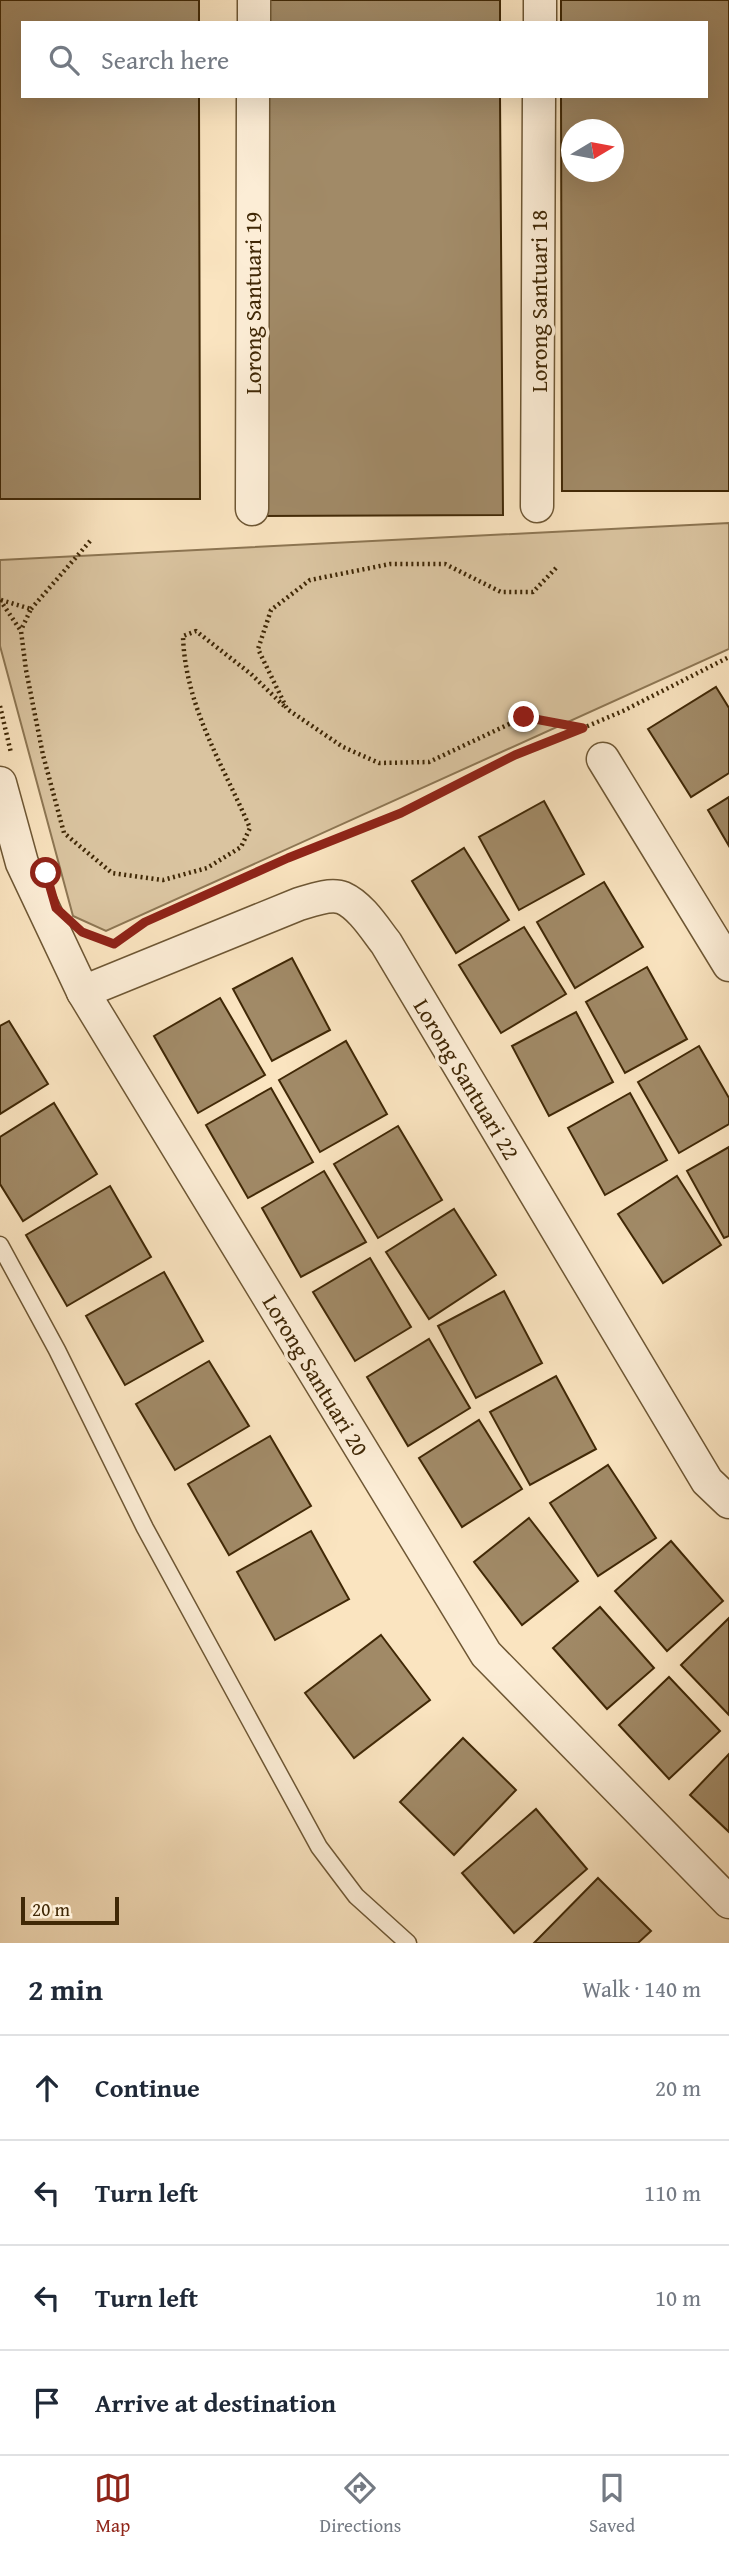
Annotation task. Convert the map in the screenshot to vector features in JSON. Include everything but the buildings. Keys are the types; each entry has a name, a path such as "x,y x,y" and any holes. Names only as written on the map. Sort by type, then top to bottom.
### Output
{"street":[{"path":"254,0 254,21"},
{"path":"540,0 540,21"},
{"name":"Lorong Santuari 19","path":"251,509 253,98"},
{"name":"Lorong Santuari 18","path":"537,506 539,98"},
{"path":"603,759 729,965"},
{"name":"Lorong Santuari 20","path":"6,769 22,863 83,992 486,1654 729,1902"},
{"name":"Lorong Santuari 22","path":"83,992 299,904 322,898 343,898 366,918 386,943 708,1481 729,1502"}],"lane":[{"path":"0,1245 57,1350 145,1528 319,1847 356,1896 408,1943"}],"path":[{"path":"21,631 31,609 90,540"},
{"path":"287,709 258,649 271,610 310,580 390,564 445,564 501,592 533,592 556,568"},
{"path":"1,600 31,609"},
{"path":"1,600 21,631 43,755 64,833 113,873 163,880 207,868 241,847 250,828 226,771 203,727 184,666 183,636 195,631 251,674 287,709 343,747 379,763 429,762 524,717 583,728 603,759"},
{"path":"82,932 114,944 145,922 288,858 401,813 515,755 623,711 729,657"},
{"path":"0,706 6,769"}],"shaded area":[{"path":"729,523 729,649 106,931 73,916 0,646 0,560"}],"route":[{"path":"46,873 56,908 82,932 114,944 145,922 288,858 401,813 515,755 583,728 524,717"}]}
